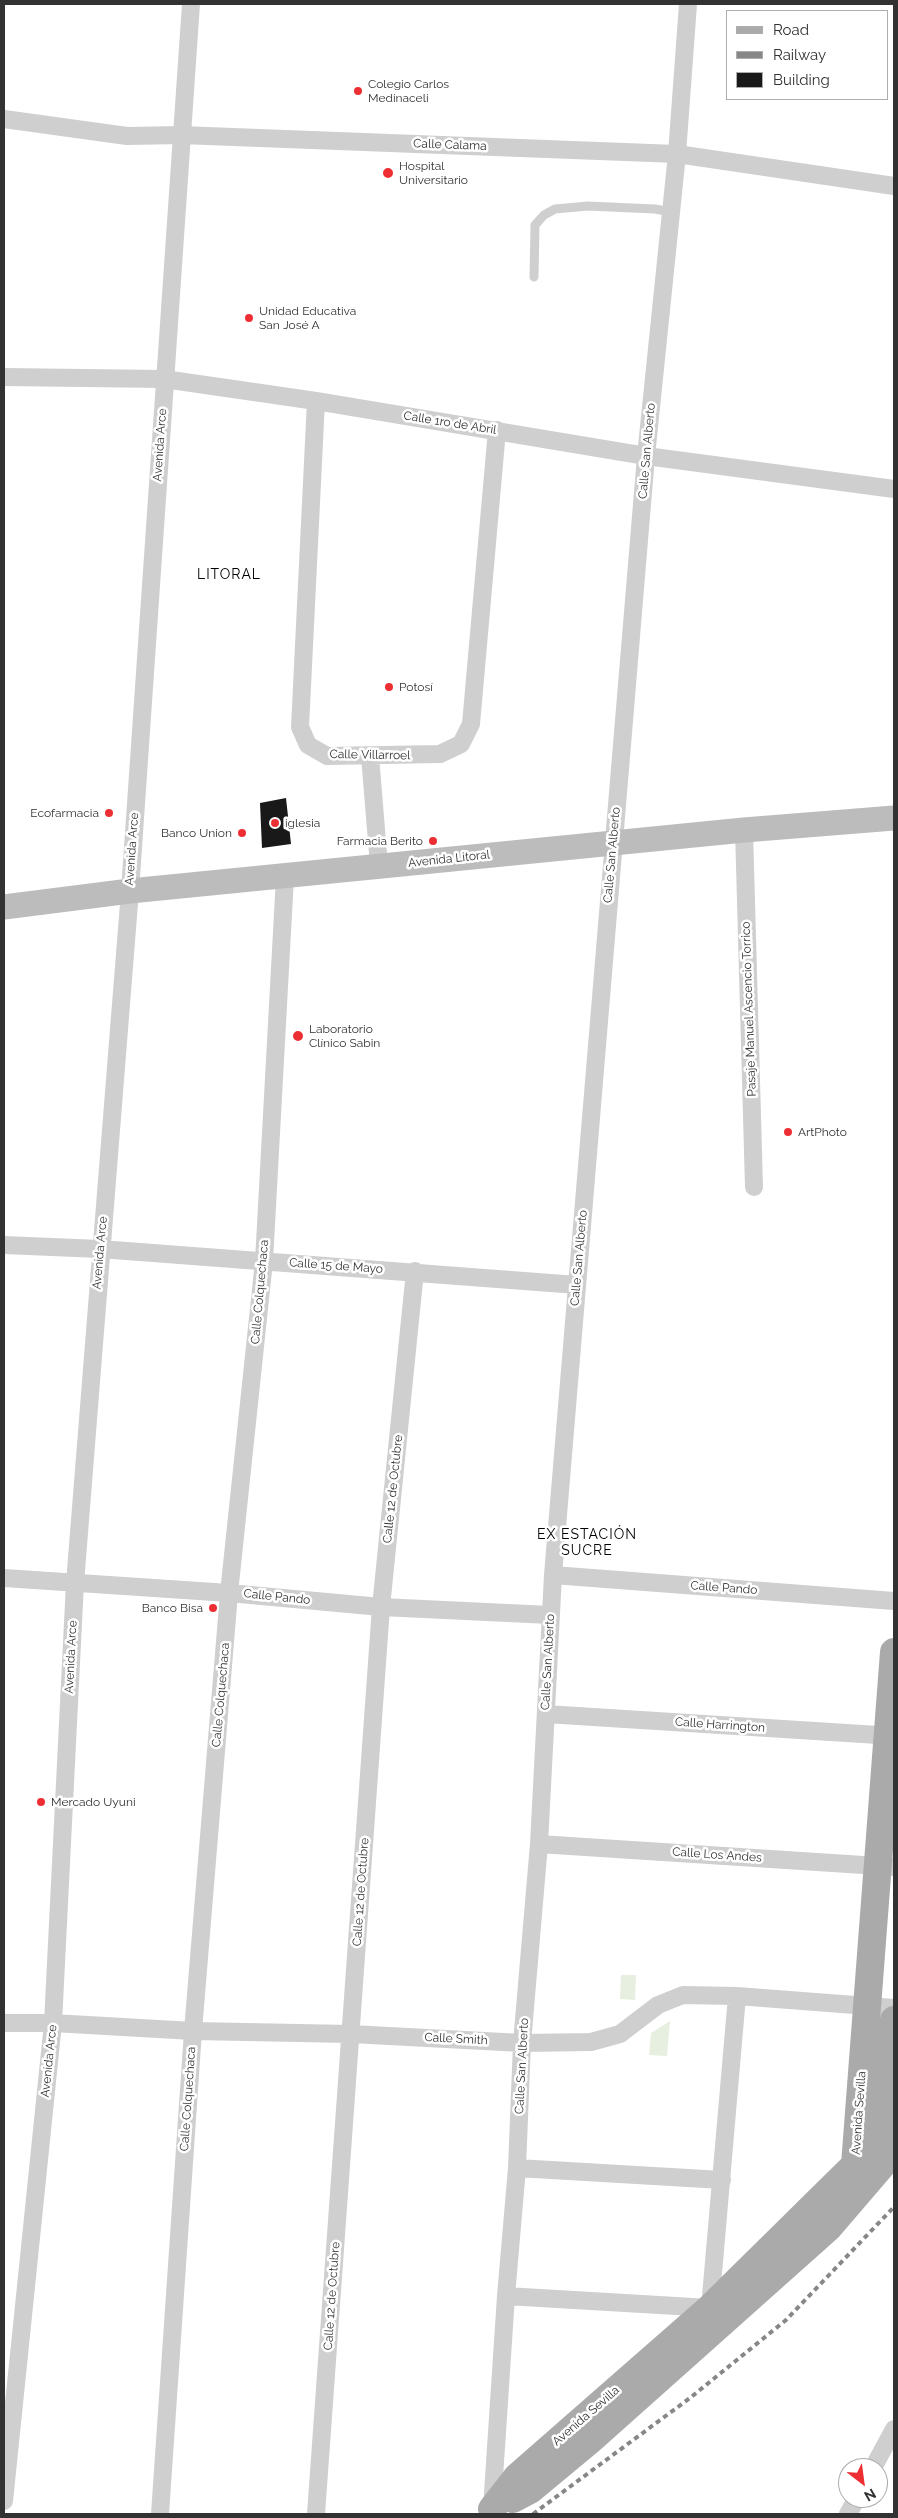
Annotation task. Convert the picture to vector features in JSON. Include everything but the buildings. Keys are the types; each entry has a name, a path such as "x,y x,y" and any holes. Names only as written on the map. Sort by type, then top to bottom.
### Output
{"main road":[{"name":"Avenida Litoral","path":"4,907 130,891 285,877 379,866 744,830 894,818"},
{"name":"Avenida Sevilla","path":"491,2512 517,2477 710,2308 856,2165 868,2007 886,1866 894,1652"},
{"name":"Avenida Sevilla","path":"491,2512 530,2490 588,2441 829,2227 889,2156 894,2020"}],"street":[{"name":"Avenida Arce","path":"4,2501 53,2023 75,1583 100,1249 130,891 191,4"},
{"name":"Calle San Alberto","path":"491,2512 517,2168 522,2043 539,1844 553,1575 646,456 677,154 688,4"},
{"name":"Calle Calama","path":"4,119 127,136 181,135 677,154 894,186"},
{"name":"Calle 1ro de Abril","path":"4,377 164,379 316,401 646,456 894,489"},
{"name":"Calle Villarroel","path":"316,401 300,726 308,745 327,756 440,754 461,744 471,724 497,430"},
{"path":"370,756 379,866"},
{"name":"Pasaje Manuel Ascencio Torrico","path":"744,830 754,1187"},
{"name":"Calle Colquechaca","path":"160,2514 193,2031 229,1593 264,1261 285,877"},
{"name":"Calle 15 de Mayo","path":"4,1245 100,1249 415,1271 577,1285"},
{"name":"Calle 12 de Octubre","path":"316,2514 381,1608 415,1271"},
{"name":"Calle Pando","path":"553,1575 894,1601"},
{"name":"Calle Pando","path":"4,1578 229,1593 381,1608 550,1616"},
{"name":"Calle Harrington","path":"546,1714 891,1736"},
{"name":"Calle Los Andes","path":"539,1844 886,1866"},
{"name":"Calle Smith","path":"4,2023 53,2023 193,2031 351,2034 522,2043 591,2042 620,2034 658,2005 683,1995 737,1996 894,2008"},
{"path":"506,2296 710,2308 737,1996"},
{"path":"517,2168 722,2180"},
{"path":"878,2458 894,2429"}],"lane":[{"path":"534,277 535,225 544,215 555,208 588,206 655,209 671,212"}],"green space":[{"path":"621,1975 636,1975 635,2000 620,1999"},
{"path":"670,2021 667,2056 649,2055 651,2033"}],"railway":[{"path":"533,2514 690,2398 786,2320 894,2207"}],"place":[{"name":"Colegio Carlos Medinaceli","path":"358,91"},
{"name":"Hospital Universitario","path":"388,173"},
{"name":"Unidad Educativa San José A","path":"249,318"},
{"name":"Potosí","path":"389,687"},
{"name":"Ecofarmacia","path":"109,813"},
{"name":"iglesia","path":"275,823"},
{"name":"Banco Union","path":"242,833"},
{"name":"Farmacia Berito","path":"433,841"},
{"name":"Laboratorio Clínico Sabin","path":"298,1036"},
{"name":"ArtPhoto","path":"788,1132"},
{"name":"Banco Bisa","path":"213,1608"},
{"name":"Mercado Uyuni","path":"41,1802"}],"district":[{"name":"LITORAL","path":"229,575"},
{"name":"EX ESTACIÓN SUCRE","path":"587,1544"}]}
